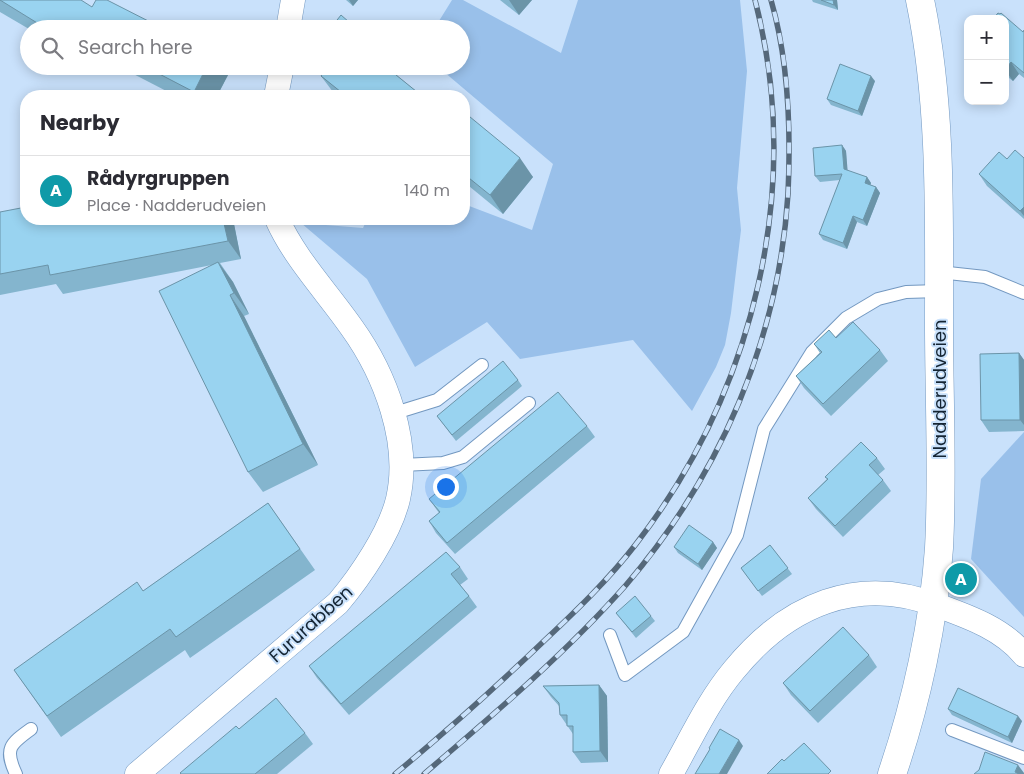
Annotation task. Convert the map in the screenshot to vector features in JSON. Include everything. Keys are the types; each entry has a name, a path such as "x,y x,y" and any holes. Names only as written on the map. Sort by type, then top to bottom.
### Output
{"main road":[{"name":"Nadderudveien","path":"892,774 922,659 933,603 940,509 936,129 931,68 920,0"}],"street":[{"path":"289,20 292,0"},
{"path":"277,90 280,75"},
{"name":"Fururabben","path":"136,774 338,603 355,583 382,536 398,500 402,464 395,413 354,329 305,266 280,225"},
{"path":"671,774 714,697 734,670 773,631 817,604 844,596 867,593 905,594 933,603 990,628 1024,654"}],"lane":[{"path":"610,635 625,675 683,632 737,535 764,429 812,352 846,318 878,299 939,281 985,277 1024,293"},
{"path":"395,413 437,400 482,365"},
{"path":"402,464 444,463 463,457 529,403"},
{"path":"16,774 10,762 9,749 14,741 31,730"},
{"path":"952,730 1024,758"}],"shaded area":[{"path":"452,0 463,0 561,53 578,0 740,0 747,71 737,188 741,230 731,313 725,345 716,367 692,411 633,340 520,359 487,322 415,367 367,279 303,225 363,228 364,225 470,225 470,206 532,230 553,164 470,94 470,90 465,90 448,75 470,75 470,20 440,20"},
{"path":"1024,432 1024,617 971,559 981,479"}],"building":[{"path":"0,0 81,0 92,7 96,0 107,0 146,20 32,20"},
{"path":"821,0 833,0 834,5"},
{"path":"341,15 347,20 337,20"},
{"path":"1009,20 1023,32 1024,30 1024,73 1011,62 1009,65"},
{"path":"840,64 871,76 858,111 827,99"},
{"path":"161,75 202,75 195,90 190,90"},
{"path":"396,75 415,90 338,90 321,76"},
{"path":"470,117 520,158 490,195 470,179"},
{"path":"842,145 844,169 867,177 865,183 876,187 863,220 853,216 843,243 819,234 842,174 815,176 813,148"},
{"path":"1015,150 1024,158 1024,207 1020,211 979,174 999,152 1007,159"},
{"path":"20,208 20,225 224,225 228,241 50,275 48,265 0,274 0,212"},
{"path":"218,262 234,293 230,295 303,444 248,472 159,291"},
{"path":"853,322 880,350 823,404 796,376 822,352 814,344 829,330 836,338"},
{"path":"1019,353 1020,420 981,420 980,354"},
{"path":"503,361 518,380 452,435 437,416"},
{"path":"558,392 587,426 447,543 429,521 440,512 429,499"},
{"path":"861,442 877,458 869,465 883,480 835,526 808,498 828,479 825,477"},
{"path":"268,503 300,549 176,637 170,629 47,716 14,670 137,582 143,591"},
{"path":"689,525 713,542 698,564 674,547"},
{"path":"770,545 788,568 758,591 741,568"},
{"path":"446,552 460,567 451,574 469,596 341,704 309,666"},
{"path":"635,596 651,616 632,632 616,613"},
{"path":"843,627 869,655 810,711 783,683"},
{"path":"599,685 600,751 573,752 573,726 567,726 567,715 560,715 559,703 543,686"},
{"path":"958,688 1018,716 1008,737 948,709"},
{"path":"276,698 305,733 255,774 180,773 236,726 239,729"},
{"path":"720,729 739,740 719,774 695,774 710,749"},
{"path":"804,743 831,771 828,774 767,774 782,759 784,761"},
{"path":"985,752 1018,765 1015,772 1019,774 974,774 979,770"}],"railway":[{"path":"395,774 509,674 581,606 615,570 636,544 677,484 711,421 738,354 758,285 770,214 774,143 769,71 755,0"},
{"path":"424,774 554,659 626,585 660,543 690,498 716,451 739,403 758,352 772,301 782,248 788,194 789,121 785,72 782,47 771,0"}],"place":[{"name":"Rådyrgruppen","path":"961,579"}]}
